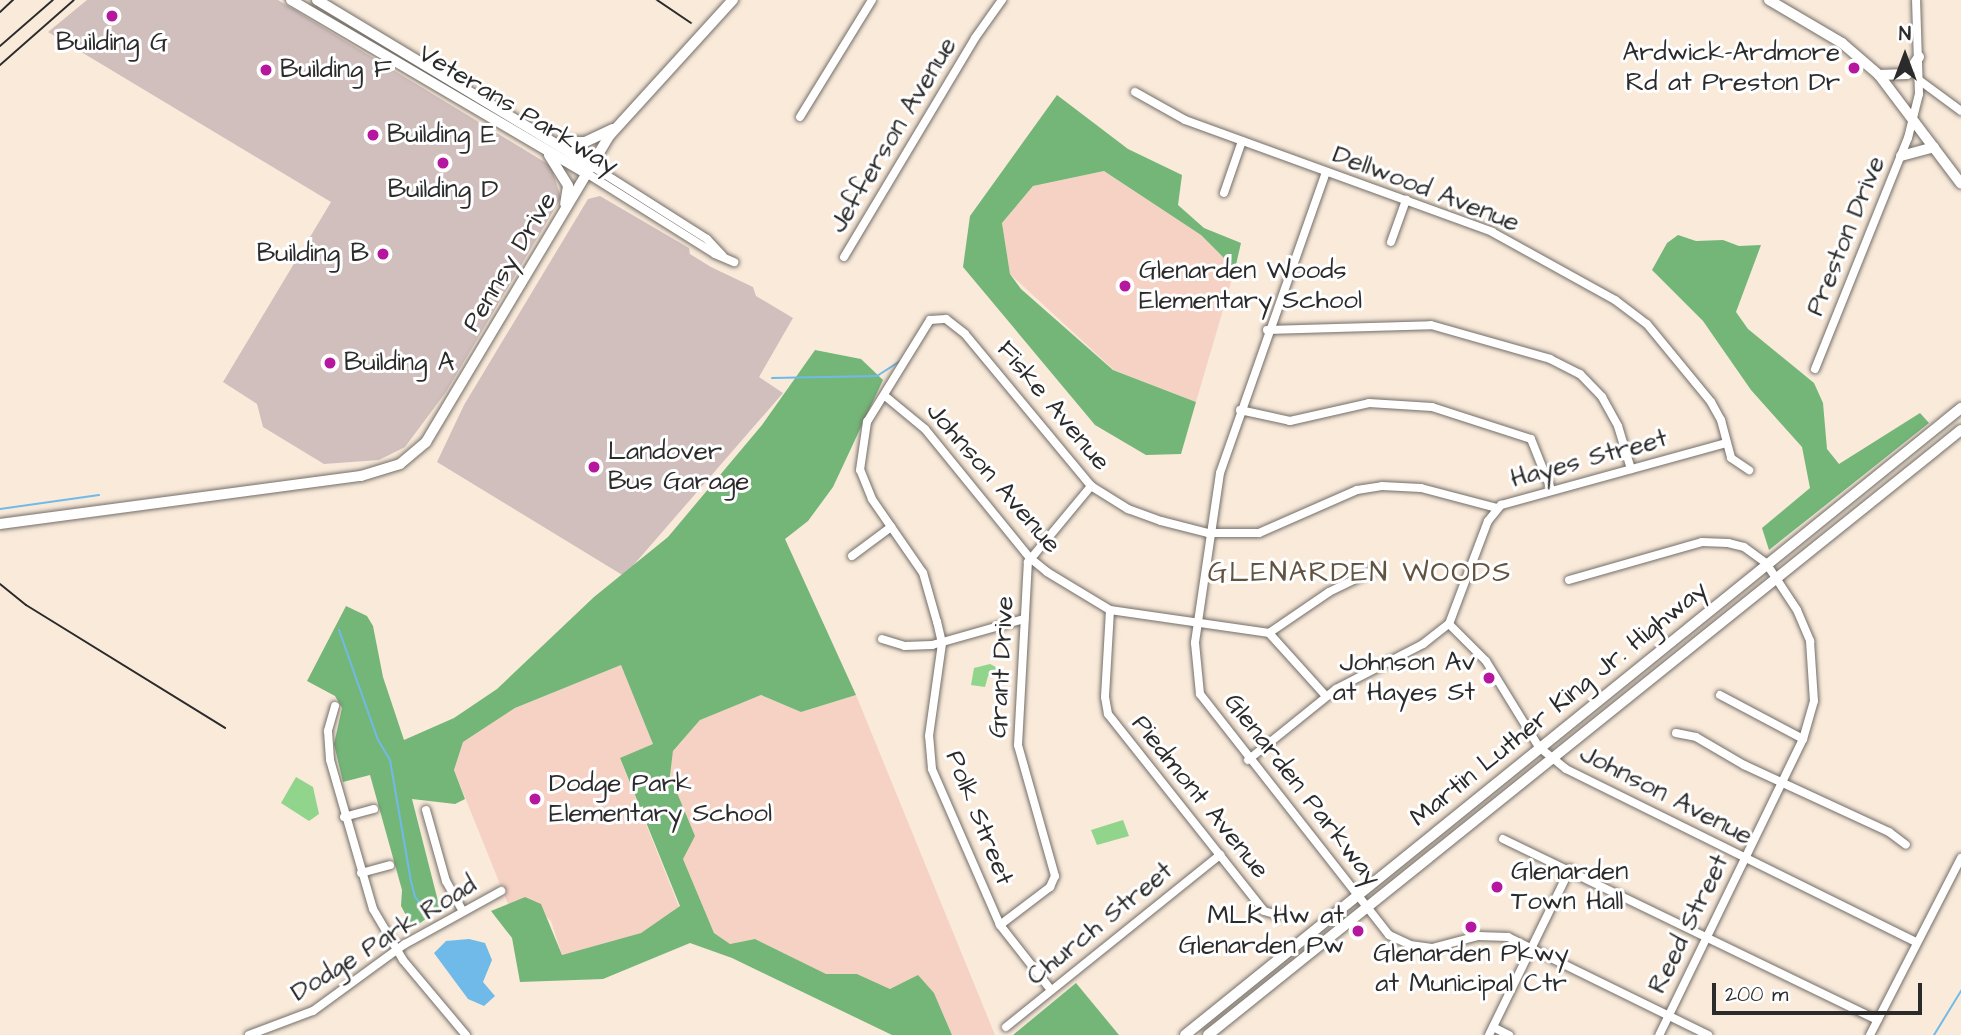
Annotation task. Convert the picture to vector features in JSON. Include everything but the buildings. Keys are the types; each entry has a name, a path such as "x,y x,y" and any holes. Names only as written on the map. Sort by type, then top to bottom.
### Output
{"main road":[{"name":"Veterans Parkway","path":"290,0 525,136 590,170"},
{"name":"Veterans Parkway","path":"317,0 547,137 590,170"},
{"name":"Pennsy Drive","path":"0,524 361,476 400,464 426,442 616,127 733,0"},
{"path":"1769,0 1842,43 1879,75 1961,184"},
{"path":"1879,75 1907,74 1919,57"},
{"path":"547,137 575,144 616,127"},
{"path":"525,136 552,157 563,173 568,186 564,211"},
{"path":"1901,156 1934,147"},
{"name":"Martin Luther King Jr. Highway","path":"1185,1035 1961,408"},
{"name":"Martin Luther King Jr. Highway","path":"1208,1035 1368,909 1961,429"}],"street":[{"path":"800,117 872,0"},
{"name":"Jefferson Avenue","path":"844,257 975,38 1002,0"},
{"name":"Preston Drive","path":"1815,369 1901,156 1913,118 1919,80 1916,0"},
{"path":"1919,80 1961,111"},
{"name":"Dellwood Avenue","path":"1135,92 1173,116 1499,236 1632,311 1711,402 1721,420 1726,443 1735,463 1749,470"},
{"path":"1224,193 1242,141"},
{"name":"Veterans Parkway","path":"590,170 707,239 723,256 734,262"},
{"name":"Glenarden Parkway","path":"1326,172 1240,410 1208,533 1198,623 1196,686 1248,760 1389,934 1410,945 1440,947 1494,934 1531,947 1708,1035"},
{"path":"1391,242 1406,200"},
{"name":"Fiske Avenue","path":"885,396 930,320 946,319 965,334 1091,486 1138,513 1208,533 1266,531 1373,486 1421,488 1497,508"},
{"path":"1267,330 1416,323 1550,359 1580,374 1602,397 1618,426 1631,470"},
{"path":"885,396 865,427 860,464 867,489 923,573 942,643"},
{"name":"Johnson Avenue","path":"885,396 925,429 1030,558 1110,610 1269,633"},
{"path":"1240,410 1290,421 1369,403 1432,408 1531,439 1551,489"},
{"name":"Hayes Street","path":"1449,624 1488,521 1497,508 1516,498 1726,443"},
{"path":"1030,558 1091,486"},
{"path":"852,556 891,527"},
{"path":"1569,580 1702,542 1744,547 1766,563"},
{"name":"Grant Drive","path":"1000,925 1050,887 1055,876 1019,752 1024,619 1030,558"},
{"name":"Reed Street","path":"1659,1035 1804,739 1814,701 1812,652 1803,621 1766,563"},
{"path":"1326,696 1269,633 1329,592 1376,569"},
{"name":"Piedmont Avenue","path":"1110,610 1105,697 1108,714 1264,911 1278,915"},
{"path":"882,639 913,646 942,643 1024,619"},
{"path":"1248,760 1326,696 1449,624"},
{"name":"Johnson Avenue","path":"1449,624 1486,661 1539,747 1574,774 1916,942"},
{"name":"Polk Street","path":"942,643 930,727 930,762 1000,925 1051,990"},
{"path":"1720,695 1804,739"},
{"path":"335,706 328,746 344,817 373,909 396,950 466,1035"},
{"path":"1676,733 1696,737 1783,783 1889,832 1906,845"},
{"path":"344,817 374,809"},
{"path":"426,810 446,881 463,910"},
{"path":"1503,839 1707,935 1878,1020"},
{"name":"Church Street","path":"1006,1027 1220,855"},
{"path":"1870,1035 1961,858"},
{"path":"361,873 390,865"},
{"path":"1509,1035 1491,1031 1570,870"},
{"name":"Dodge Park Road","path":"248,1035 313,1011 396,950 501,891"}],"shaded area":[{"path":"87,0 278,0 551,166 561,198 446,392 405,447 379,460 324,464 263,427 257,404 223,382 331,202 48,32"},
{"name":"Glenarden Woods Elementary School","path":"1104,171 1201,235 1235,269 1196,402 1114,370 1010,274 1002,223 1033,186"},
{"path":"600,196 689,248 690,254 711,267 753,287 756,296 793,318 759,377 783,393 624,576 437,462 464,405 588,199"},
{"path":"621,665 654,744 620,759 679,907 641,933 562,955 551,921 525,897 508,904 454,770 463,742 515,708"},
{"path":"761,695 801,712 856,695 995,1035 952,1035 934,993 906,984 890,989 857,974 826,975 755,939 730,944 714,933 683,859 670,777 673,751 701,719"}],"green space":[{"path":"1057,95 1128,149 1182,175 1178,205 1204,228 1241,243 1235,269 1201,235 1104,171 1033,186 1002,223 1010,274 1021,289 1113,370 1196,402 1181,454 1146,455 1095,425 963,267 970,216"},
{"path":"1678,235 1696,241 1723,240 1739,246 1761,245 1736,312 1748,329 1814,383 1823,403 1827,449 1839,464 1920,413 1929,423 1769,550 1762,528 1810,488 1802,447 1751,390 1703,321 1652,270 1667,243"},
{"path":"815,350 861,359 883,380 833,487 808,521 785,539 856,695 801,712 761,695 700,720 673,751 670,776 695,836 683,859 714,933 730,944 755,939 826,974 857,974 890,989 918,975 934,993 952,1035 892,1035 732,958 690,943 603,979 520,982 512,938 491,911 525,897 541,904 562,955 641,933 680,906 620,758 653,744 621,665 515,708 463,742 454,770 465,799 455,804 412,799 440,909 413,928 401,906 402,890 370,775 343,782 334,744 342,708 335,696 307,681 346,606 367,616 373,626 383,677 404,740 454,718 497,689 594,597 668,537 762,425"},
{"path":"990,664 998,668 988,676 985,687 971,685 974,668"},
{"path":"296,777 313,787 319,814 309,821 281,803"},
{"path":"1123,820 1129,836 1097,845 1091,830"},
{"path":"1076,983 1119,1035 1013,1035"}],"water":[{"path":"469,939 485,943 492,960 483,982 495,996 484,1006 468,999 434,953 446,941"}],"waterway":[{"path":"772,378 877,376 900,361"},
{"path":"0,509 99,495"},
{"path":"339,630 378,740 390,760 415,897 429,914"},
{"path":"1934,1035 1961,991"}],"railway":[{"path":"0,12 13,0"},
{"path":"0,46 53,0"},
{"path":"0,65 74,0"},
{"path":"657,0 691,23"},
{"path":"0,584 26,605 225,728"}],"place":[{"name":"Building G","path":"112,16"},
{"name":"Ardwick-Ardmore Rd at Preston Dr","path":"1854,68"},
{"name":"Building F","path":"266,70"},
{"name":"Building E","path":"373,135"},
{"name":"Building D","path":"443,163"},
{"name":"Building B","path":"383,254"},
{"name":"Glenarden Woods Elementary School","path":"1125,286"},
{"name":"Building A","path":"330,363"},
{"name":"Landover Bus Garage","path":"594,467"},
{"name":"Johnson Av at Hayes St","path":"1489,678"},
{"name":"Dodge Park Elementary School","path":"535,799"},
{"name":"Glenarden Town Hall","path":"1497,887"},
{"name":"Glenarden Pkwy at Municipal Ctr","path":"1471,927"},
{"name":"MLK Hw at Glenarden Pw","path":"1358,931"}],"district":[{"name":"GLENARDEN WOODS","path":"1360,573"}]}
